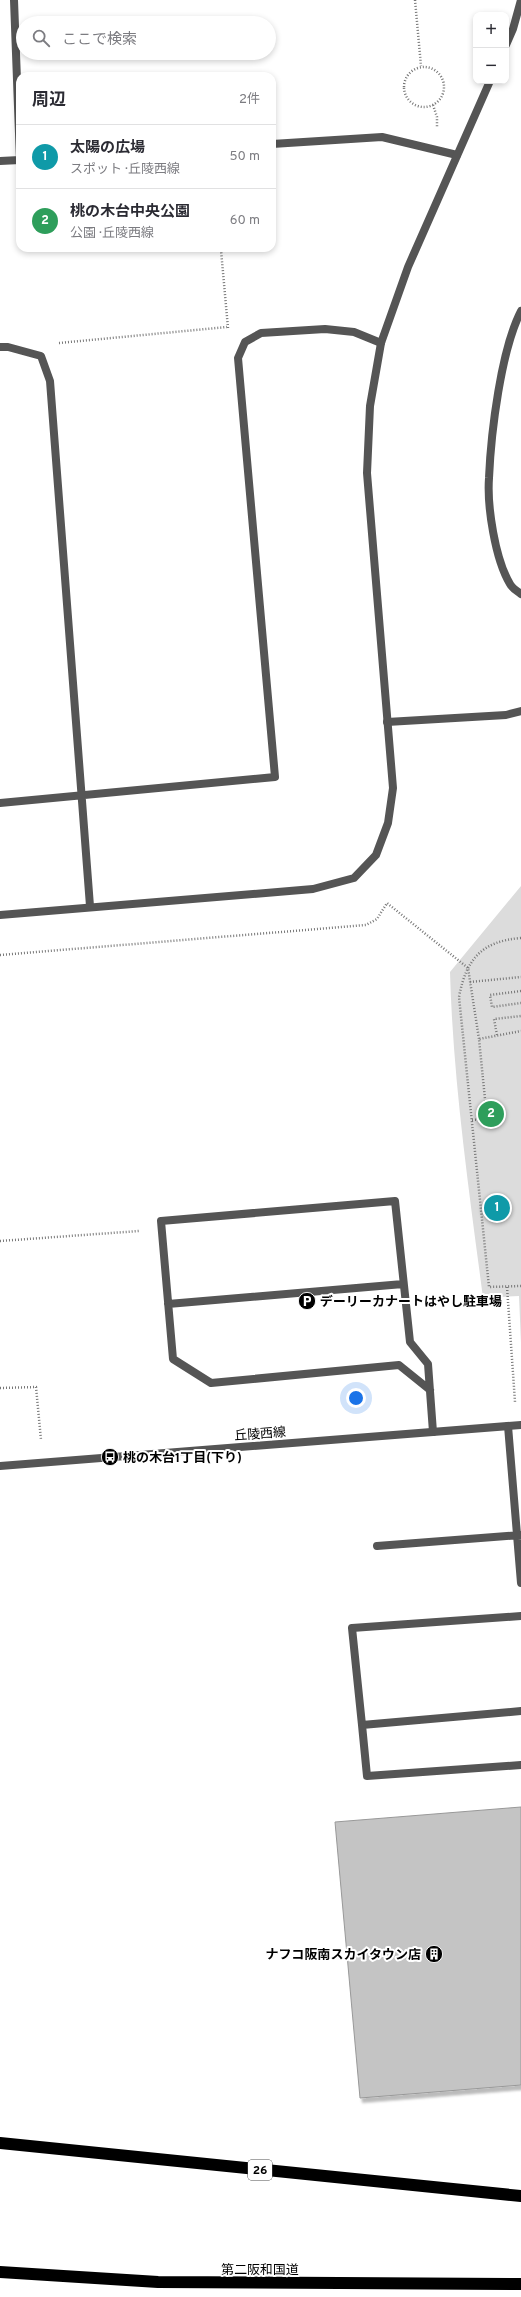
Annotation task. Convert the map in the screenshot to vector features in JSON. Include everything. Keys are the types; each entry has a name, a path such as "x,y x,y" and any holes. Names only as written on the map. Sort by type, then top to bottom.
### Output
{"highway":[{"name":"26","path":"0,2143 521,2196"},
{"name":"第二阪和国道","path":"0,2272 158,2282 521,2284"}],"street":[{"path":"14,0 16,53"},
{"path":"509,36 521,0"},
{"path":"16,60 17,72"},
{"path":"0,914 313,889 354,878 376,856 388,823 392,788 367,473 370,406 381,343 408,267 489,84"},
{"path":"276,144 382,137 458,155"},
{"path":"0,161 16,160"},
{"path":"521,311 513,327 498,398 489,479 495,542 510,585 521,594"},
{"path":"0,803 275,777 238,358 245,342 261,333 325,329 354,332 381,343"},
{"path":"0,347 8,347 41,356 50,381 80,795 90,906"},
{"path":"387,722 506,715 521,710"},
{"path":"430,1390 399,1366 211,1383 173,1359 161,1221 394,1201 410,1342 428,1364 430,1390 433,1432"},
{"path":"168,1304 403,1284"},
{"name":"丘陵西線","path":"0,1466 519,1425"},
{"path":"508,1426 519,1535 521,1583"},
{"path":"377,1546 519,1535"},
{"path":"521,1616 352,1628 368,1776 521,1764"},
{"path":"362,1725 521,1711"}],"path":[{"path":"415,0 421,66"},
{"path":"421,66 437,71 445,86 442,97 433,105 421,108 410,103 404,93 404,81 410,71 421,66"},
{"path":"221,252 227,327"},
{"path":"57,343 227,327 245,342"},
{"path":"0,955 366,925 377,919 387,903 468,968 479,1039 487,1119 472,1120"},
{"path":"521,938 501,940 491,944 468,968 463,977 459,997 489,1287 521,1286"},
{"path":"470,982 521,976"},
{"path":"521,991 490,995 492,1007 521,1003"},
{"path":"497,1035 494,1019 521,1016"},
{"path":"479,1039 521,1031"},
{"path":"0,1241 145,1230"},
{"path":"507,1287 519,1425"},
{"path":"0,1388 36,1387 43,1463"}],"shaded area":[{"path":"521,886 521,1343 519,1296 483,1298 458,1095 454,1054 450,972"}],"building":[{"name":"ナフコ阪南スカイタウン店","path":"521,1807 521,2085 360,2098 335,1822"}],"place":[{"name":"桃の木台中央公園","path":"491,1114"},
{"name":"太陽の広場","path":"497,1208"},
{"name":"デーリーカナートはやし駐車場","path":"307,1301"},
{"name":"桃の木台1丁目(下り)","path":"110,1457"},
{"name":"ナフコ阪南スカイタウン店","path":"434,1954"}]}
